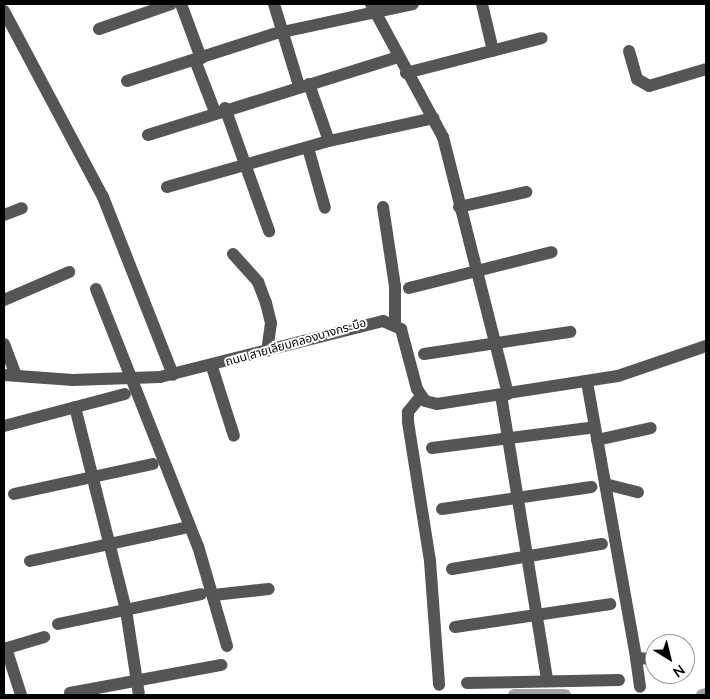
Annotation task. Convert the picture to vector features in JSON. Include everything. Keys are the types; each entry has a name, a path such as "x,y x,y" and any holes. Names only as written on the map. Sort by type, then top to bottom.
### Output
{"street":[{"path":"181,4 198,59 246,164 269,231"},
{"path":"274,4 281,32 329,141"},
{"path":"127,81 281,32 372,7 413,4"},
{"path":"482,4 493,51"},
{"path":"99,29 165,5"},
{"path":"372,7 406,73 434,118 443,137 459,208 480,272 496,345 547,680"},
{"path":"4,11 102,197 173,374"},
{"path":"406,73 542,38"},
{"path":"628,51 638,79 649,86 706,69"},
{"path":"148,135 220,110 398,57"},
{"path":"167,187 329,141 434,118"},
{"path":"308,148 325,208"},
{"path":"459,208 526,192"},
{"path":"383,207 395,286 395,324 403,332 420,396 437,404 586,382 657,365 706,346"},
{"path":"4,215 22,208"},
{"path":"410,288 480,272 552,252"},
{"path":"233,254 258,282 266,303 271,323 267,351"},
{"path":"4,300 69,272"},
{"path":"96,289 132,380 207,595 227,646"},
{"name":"ถนน สายเลียบคลองบางกระบือ","path":"10,375 132,380 212,367 370,322 395,324"},
{"path":"424,354 496,345 570,332"},
{"path":"4,344 10,375"},
{"path":"212,367 234,436"},
{"path":"586,382 640,688"},
{"path":"4,426 125,394"},
{"path":"420,396 408,412 408,422 430,561 439,685"},
{"path":"75,407 126,610 139,695"},
{"path":"432,448 589,428"},
{"path":"597,440 651,428"},
{"path":"14,494 153,464"},
{"path":"605,484 638,492"},
{"path":"442,509 591,487"},
{"path":"30,561 184,528"},
{"path":"452,569 530,559 602,544"},
{"path":"58,624 207,595 269,589"},
{"path":"455,627 610,604"},
{"path":"21,695 5,649 44,637"},
{"path":"636,658 645,658"},
{"path":"70,693 221,665"},
{"path":"467,683 619,680"}],"waterway":[{"path":"702,695 706,694"},
{"path":"514,695 565,695"}]}
